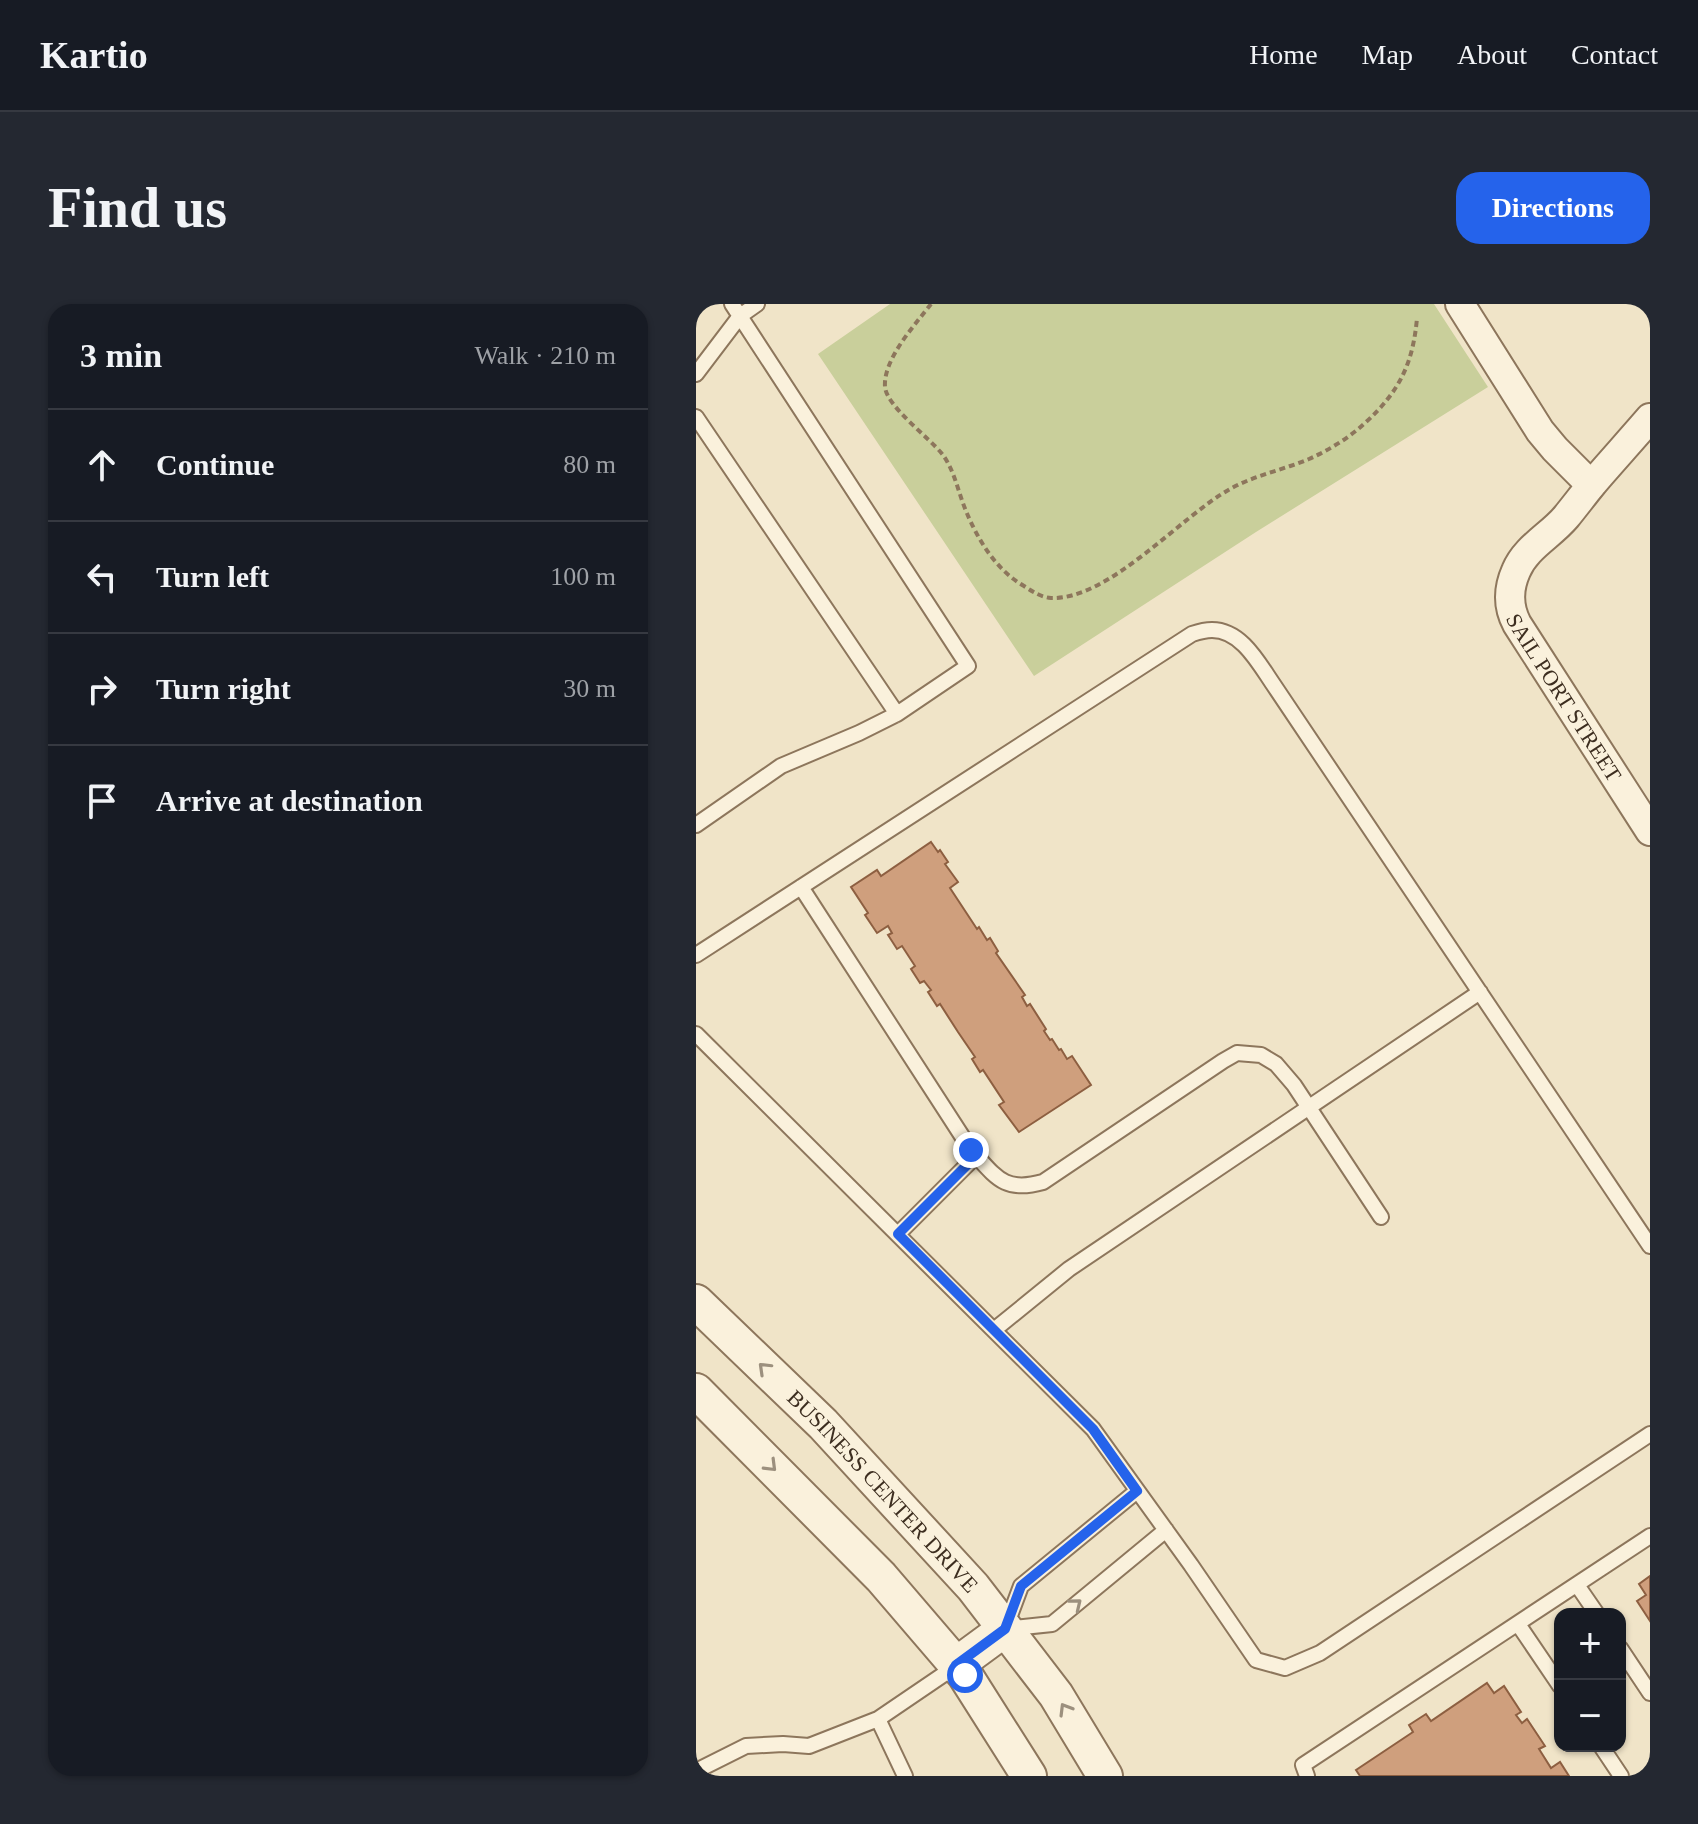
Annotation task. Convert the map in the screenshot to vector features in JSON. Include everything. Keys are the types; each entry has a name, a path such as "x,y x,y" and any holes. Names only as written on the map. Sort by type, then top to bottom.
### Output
{"street":[{"path":"1460,304 1540,431 1591,485 1650,418"},
{"name":"SAIL PORT STREET","path":"1591,485 1564,520 1528,551 1516,569 1509,600 1511,614 1650,831"},
{"name":"BUSINESS CENTER DRIVE","path":"696,1302 823,1424 973,1587 1056,1695 1105,1776"},
{"path":"696,1391 881,1577 965,1675 1029,1776"},
{"path":"956,1665 1005,1629"}],"lane":[{"path":"696,374 736,310 757,304"},
{"path":"696,825 781,766 897,714 968,666 736,310"},
{"path":"696,417 897,714"},
{"path":"696,955 1192,634 1211,630 1227,633 1249,649 1650,1246"},
{"path":"801,887 976,1156 1007,1184 1025,1187 1043,1182 1237,1053 1261,1055 1276,1064 1294,1085 1381,1217"},
{"path":"994,1330 1069,1269 1480,992"},
{"path":"696,1034 1093,1429 1256,1660 1285,1668 1320,1653 1650,1434"},
{"path":"898,1234 976,1156"},
{"path":"1137,1491 1021,1586 1005,1629 1052,1624 1166,1530"},
{"path":"1307,1776 1303,1765 1650,1536"},
{"path":"1577,1585 1593,1608"},
{"path":"1518,1624 1556,1680"},
{"path":"1626,1657 1650,1693"},
{"path":"696,1771 746,1746 809,1746 878,1719 956,1665"},
{"path":"878,1719 905,1776"},
{"path":"1605,1752 1621,1776"}],"path":[{"path":"931,304 891,359 885,377 885,392 890,402 944,456 978,537 993,559 1016,582 1048,598 1084,592 1116,574 1227,490 1249,479 1309,459 1347,438 1381,406 1407,370 1415,343 1417,318"}],"green space":[{"path":"890,304 1434,304 1488,387 1034,676 818,354"}],"building":[{"path":"931,842 938,852 940,850 948,862 945,864 958,882 950,888 977,929 979,927 987,940 990,938 998,951 996,953 1025,995 1022,997 1027,1006 1030,1004 1050,1040 1067,1059 1072,1056 1091,1085 1019,1132 999,1105 1004,1102 972,1059 975,1057 940,1004 937,1006 928,992 931,990 924,981 920,983 911,969 915,966 902,946 897,949 888,935 892,933 888,926 877,933 851,887 877,870 881,876"},
{"path":"1650,1576 1650,1621 1637,1601 1646,1595 1639,1584"},
{"path":"1487,1683 1494,1693 1504,1686 1521,1712 1516,1715 1522,1723 1527,1719 1545,1746 1539,1749 1551,1768 1560,1762 1569,1776 1360,1776 1356,1770 1413,1732 1409,1725 1426,1714 1431,1721"}],"route":[{"path":"965,1675 956,1665 1005,1629 1021,1586 1137,1491 1093,1429 898,1234 976,1156 971,1150"}]}
